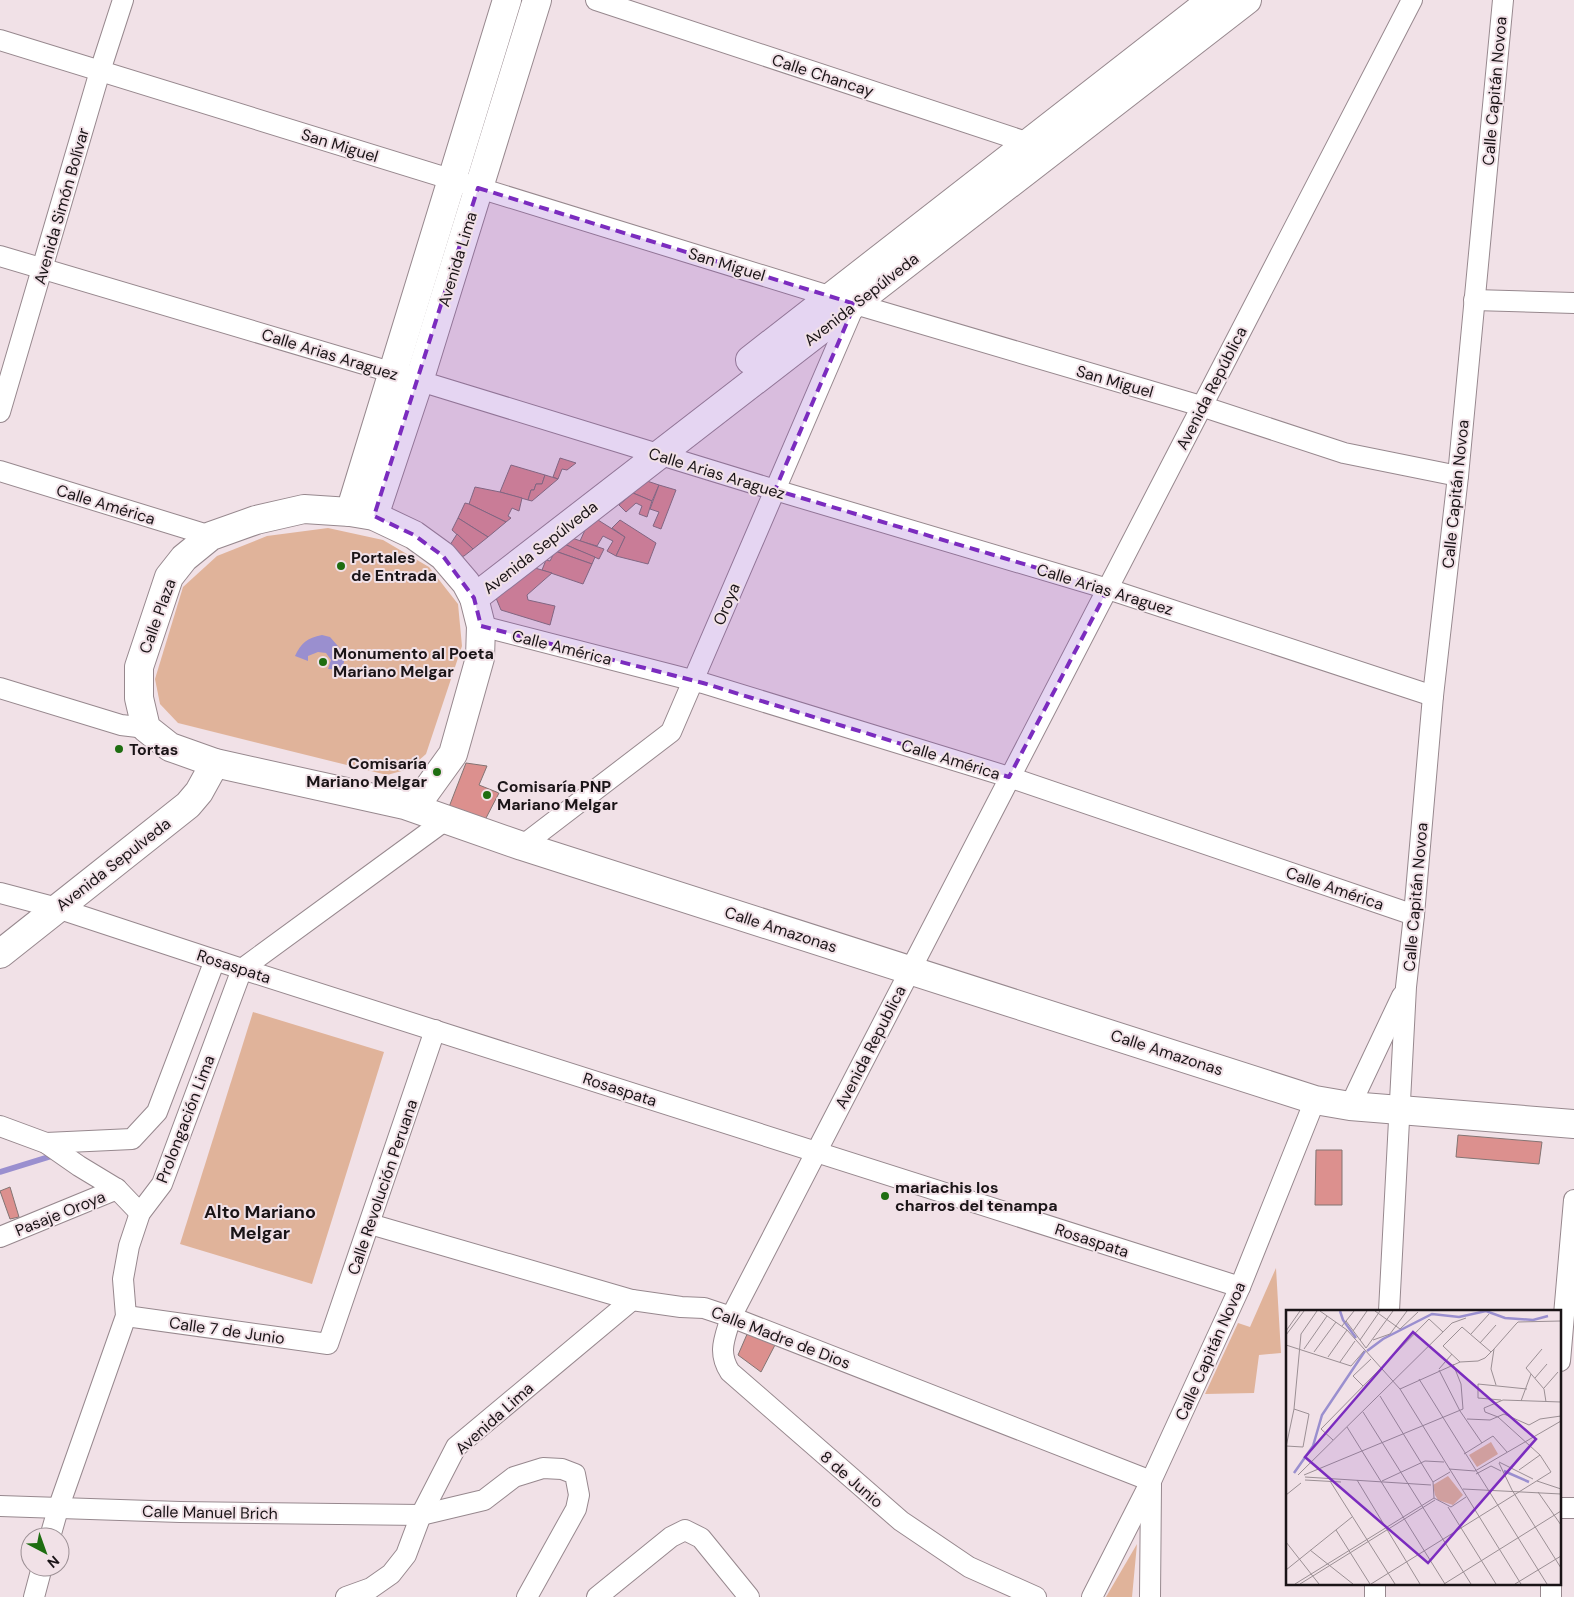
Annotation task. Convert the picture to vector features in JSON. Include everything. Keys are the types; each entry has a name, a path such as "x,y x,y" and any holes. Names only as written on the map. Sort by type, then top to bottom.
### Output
{"street":[{"name":"Avenida Simón Bolívar","path":"0,412 100,71 123,0"},
{"name":"Avenida Lima","path":"362,514 394,373 507,0"},
{"name":"Avenida Lima","path":"362,514 419,381 536,0"},
{"name":"Calle Chancay","path":"596,0 1036,151"},
{"name":"Avenida Sepúlveda","path":"1036,151 1212,0"},
{"name":"Avenida Sepúlveda","path":"470,590 1036,151 1247,0"},
{"name":"Avenida República","path":"1009,777 1412,0"},
{"name":"Calle Capitán Novoa","path":"1389,1310 1406,988 1414,916 1432,696 1458,476 1502,0"},
{"name":"San Miguel","path":"0,40 844,300 1201,406 1344,453 1458,476"},
{"name":"Calle Arias Araguez","path":"0,256 1108,589 1432,696"},
{"name":"Oroya","path":"522,846 671,732 775,490 844,300"},
{"path":"1474,300 1574,303"},
{"name":"Calle América","path":"0,471 211,536"},
{"name":"Calle Plaza","path":"146,728 139,698 139,667 169,578 184,558 211,536 256,520 304,509 362,514 414,535 443,556 470,590 481,626 480,658 453,754 414,808"},
{"name":"Calle América","path":"481,626 693,680 1009,777 1414,916"},
{"path":"0,688 120,725 146,728"},
{"name":"Calle Amazonas","path":"146,728 170,747 215,763 414,808 522,846 1315,1100 1350,1106 1574,1124"},
{"name":"Avenida Sepulveda","path":"0,954 188,805 199,792 215,763"},
{"name":"Avenida Republica","path":"731,1317 1009,777"},
{"path":"242,969 447,819"},
{"name":"Rosaspata","path":"0,893 57,908 242,969 1240,1287"},
{"path":"46,1143 132,1139 157,1112 215,960"},
{"name":"Prolongación Lima","path":"53,1527 126,1316 123,1279 129,1246 140,1213 162,1184 242,969"},
{"name":"Calle Capitán Novoa","path":"1350,1106 1406,988"},
{"name":"Calle Revolución Peruana","path":"328,1344 435,1030"},
{"name":"Calle Capitán Novoa","path":"1092,1597 1152,1481 1240,1287 1315,1100"},
{"path":"0,1126 46,1143 117,1190"},
{"name":"Pasaje Oroya","path":"0,1237 117,1190 140,1213"},
{"path":"1562,1338 1574,1200"},
{"name":"Calle Madre de Dios","path":"370,1224 632,1300 681,1307 704,1308 1152,1481"},
{"name":"Avenida Lima","path":"346,1597 371,1588 391,1574 406,1555 421,1515 456,1447 632,1300"},
{"name":"Calle 7 de Junio","path":"126,1316 328,1344"},
{"name":"8 de Junio","path":"731,1317 722,1346 722,1356 730,1372 901,1521 969,1567 1036,1597"},
{"path":"421,1515 484,1500 514,1477 543,1468 562,1469 575,1474 579,1495 576,1509 527,1597"},
{"path":"1150,1597 1152,1481"},
{"name":"Calle Manuel Brich","path":"0,1506 58,1509 421,1515"},
{"path":"598,1597 671,1536 685,1530 701,1538 749,1597"},
{"path":"34,1597 39,1577"},
{"path":"1374,1597 1375,1584"},
{"path":"1551,1584 1551,1597"}],"highlighted area":[{"path":"478,188 855,304 775,490 1108,589 1009,777 703,683 481,626 474,598 443,556 414,535 374,516"}],"shaded area":[{"path":"328,528 383,540 429,567 458,604 462,646 426,754 409,769 387,775 178,723 160,704 155,679 183,587 217,556 267,536"},
{"path":"322,635 330,637 344,653 344,662 341,670 328,669 331,660 326,653 318,652 308,656 308,661 295,656 305,642"},
{"path":"253,1012 384,1052 312,1284 180,1244"},
{"path":"1276,1268 1281,1353 1259,1355 1254,1393 1205,1394 1238,1323 1250,1327"},
{"path":"1137,1544 1132,1597 1106,1597"}],"building":[{"path":"560,458 576,463 567,470 562,469 558,479 553,477"},
{"path":"511,465 545,475 542,484 536,484 534,490 531,490 528,500 500,492"},
{"path":"545,475 558,479 532,501 528,500 531,490 534,490 536,484 542,484"},
{"path":"647,481 659,485 652,501 633,493"},
{"path":"659,485 676,490 661,529 653,526 659,512 650,509"},
{"path":"475,487 522,498 519,511 512,508 508,516 511,518 506,522 469,504"},
{"path":"633,493 652,501 647,517 639,514 642,506 636,503 626,512 619,505"},
{"path":"465,503 506,522 488,537 458,518"},
{"path":"458,518 488,537 473,549 452,530"},
{"path":"598,520 625,537 616,556 607,551 613,541 603,536 597,546 580,541 585,530"},
{"path":"620,520 656,543 648,564 616,556 625,537 612,528"},
{"path":"457,534 473,549 460,557 450,545"},
{"path":"572,538 604,549 599,559 564,544"},
{"path":"564,544 595,557 592,564 555,551"},
{"path":"555,551 592,564 583,584 542,570 546,560 550,561"},
{"path":"535,568 552,573 527,595 528,600 555,606 550,625 501,610 496,598"},
{"path":"466,763 487,766 479,785 499,793 485,820 449,807"},
{"path":"1458,1135 1542,1142 1539,1164 1456,1157"},
{"path":"1316,1150 1342,1150 1342,1205 1315,1205"},
{"path":"10,1187 19,1217 10,1219 0,1191"},
{"path":"748,1332 775,1345 761,1372 738,1355"}],"waterway":[{"path":"0,1172 55,1155"}],"place":[{"name":"Portales de Entrada","path":"341,566"},
{"name":"Monumento al Poeta Mariano Melgar","path":"323,662"},
{"name":"Tortas","path":"119,749"},
{"name":"Comisaría Mariano Melgar","path":"437,772"},
{"name":"Comisaría PNP Mariano Melgar","path":"487,795"},
{"name":"mariachis los charros del tenampa","path":"885,1196"}],"district":[{"name":"Alto Mariano Melgar","path":"260,1222"}]}
